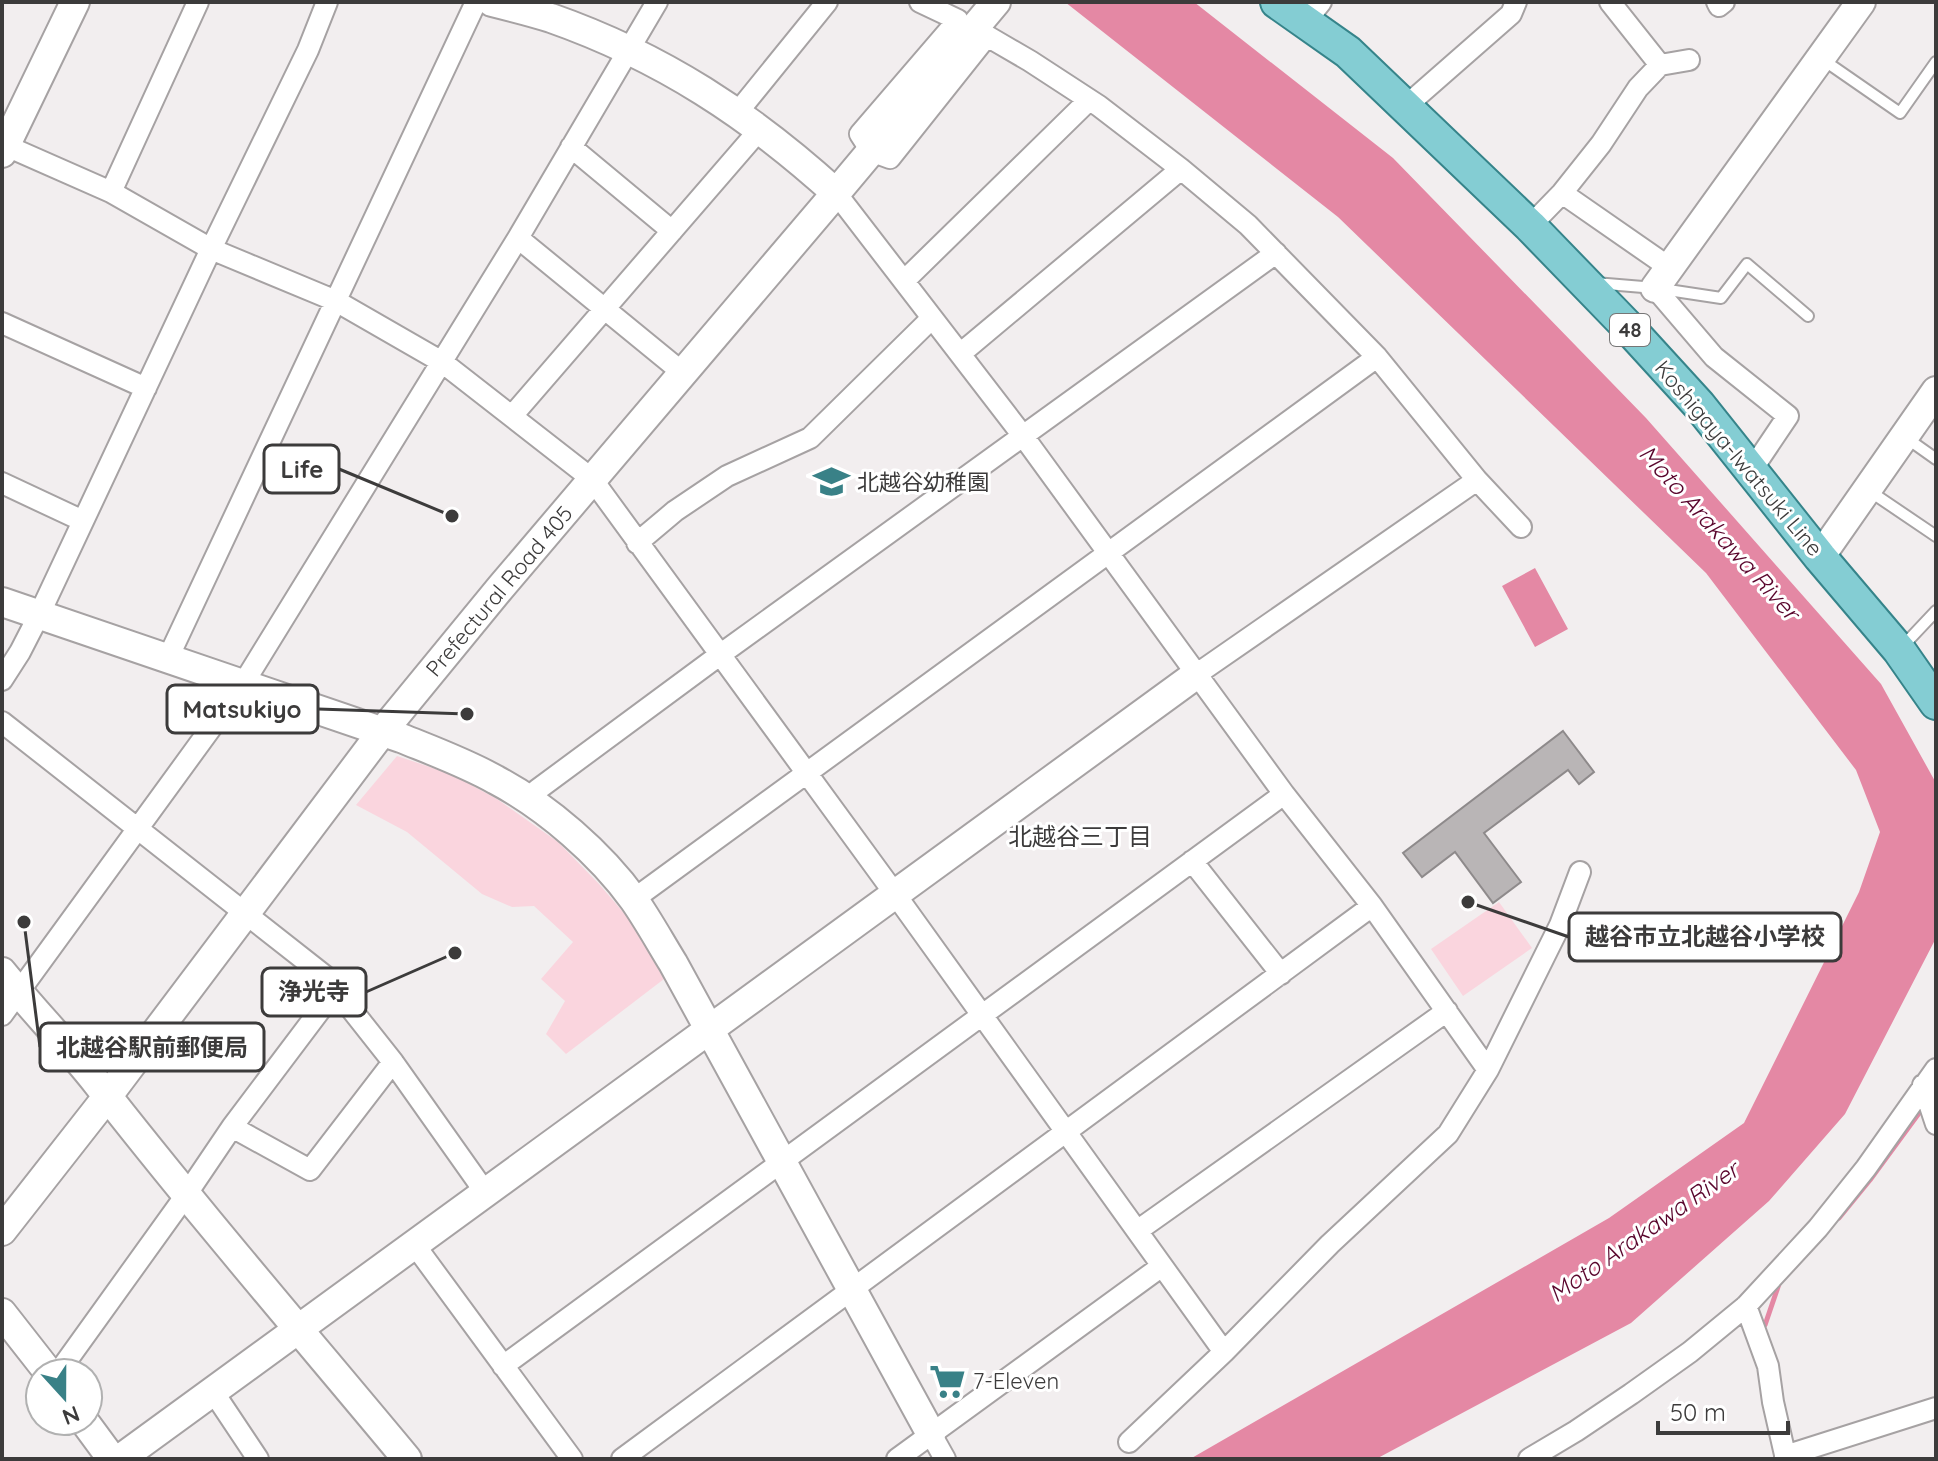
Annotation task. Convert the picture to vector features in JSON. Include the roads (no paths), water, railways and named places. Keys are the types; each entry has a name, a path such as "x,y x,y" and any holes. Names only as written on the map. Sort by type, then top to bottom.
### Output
{"main road":[{"name":"Koshigaya-Iwatsuki Line","path":"1277,2 1313,12 1348,52 1585,282 1699,405 1899,650 1936,703"}],"street":[{"path":"75,2 3,148 111,192 211,249 336,301 442,362 592,479 1224,1352"},
{"path":"111,192 198,2"},
{"path":"2,680 39,615 308,50 327,2"},
{"path":"168,658 476,2"},
{"path":"492,2 550,18 683,77 794,155 836,193 1023,436 1284,794 1372,906 1488,1070"},
{"path":"2,1015 10,982 138,829 243,684 518,238 657,2"},
{"path":"512,416 672,231 827,2"},
{"path":"920,2 958,20 860,134 871,151 890,158 987,36 1089,100 1181,169 1248,225 1377,357 1477,480 1521,527"},
{"path":"1406,106 1511,14 1516,2"},
{"path":"1610,2 1660,65"},
{"path":"1717,2 1719,6 1724,2"},
{"path":"1662,278 1861,2"},
{"name":"Prefectural Road 405","path":"2,1231 382,732 990,9"},
{"path":"1530,226 1562,193 1601,144 1638,88 1660,65 1689,60"},
{"path":"904,281 1089,100"},
{"path":"571,147 672,231"},
{"path":"960,354 1181,169"},
{"path":"1562,193 1662,278 1714,357 1788,416 1751,471"},
{"path":"518,238 683,373"},
{"path":"528,800 537,790 721,654 1276,253"},
{"path":"637,543 675,511 727,476 810,438 932,318"},
{"path":"2,323 146,388"},
{"path":"634,899 1377,357"},
{"path":"1820,557 1936,391"},
{"path":"120,1459 1197,674 1477,480"},
{"path":"2,483 83,521"},
{"path":"2,602 461,762 528,800 581,842 634,899 673,963 945,1459"},
{"path":"2,722 325,976 393,1062 485,1192"},
{"path":"503,1366 1284,794"},
{"path":"1192,861 1281,974"},
{"path":"1129,1442 1224,1352 1330,1244 1448,1134 1488,1070 1560,925 1580,872"},
{"path":"622,1459 1372,906"},
{"path":"10,982 98,1083 186,1195 407,1459"},
{"path":"70,1357 232,1127 336,989"},
{"path":"1137,1231 1447,1011"},
{"path":"232,1127 310,1170 393,1062"},
{"path":"1930,1077 1936,1124"},
{"path":"1529,1459 1643,1386 1746,1306 1818,1228 1866,1168 1930,1077"},
{"path":"414,1244 572,1459"},
{"path":"897,1459 1162,1266"},
{"path":"1746,1306 1768,1366 1786,1458 1936,1408"},
{"path":"2,1313 36,1357"},
{"path":"212,1390 258,1459"},
{"path":"96,1437 112,1459"}],"lane":[{"path":"1820,58 1900,113 1936,62"},
{"path":"1585,282 1662,278 1721,298 1747,264 1808,316"},
{"path":"1904,437 1936,459"},
{"path":"1867,489 1936,536"},
{"path":"1899,650 1936,611"}],"water":[{"name":"Moto Arakawa River","path":"1065,2 1194,2 1393,158 1646,418 1881,684 1936,783 1936,938 1845,1114 1769,1201 1631,1323 1376,1459 1190,1459 1609,1218 1744,1123 1859,892 1880,832 1856,770 1706,573 1338,217"},
{"path":"1535,568 1568,629 1535,647 1502,586"}],"waterway":[{"path":"1839,1218 1925,1105"},
{"path":"1765,1325 1779,1284"}],"place":[{"name":"北越谷幼稚園","path":"831,482"},
{"name":"Life","path":"452,516"},
{"name":"Matsukiyo","path":"467,714"},
{"name":"越谷市立北越谷小学校","path":"1468,902"},
{"name":"北越谷駅前郵便局","path":"24,922"},
{"name":"浄光寺","path":"455,953"},
{"name":"7-Eleven","path":"947,1381"}],"district":[{"name":"北越谷三丁目","path":"1080,837"}]}
